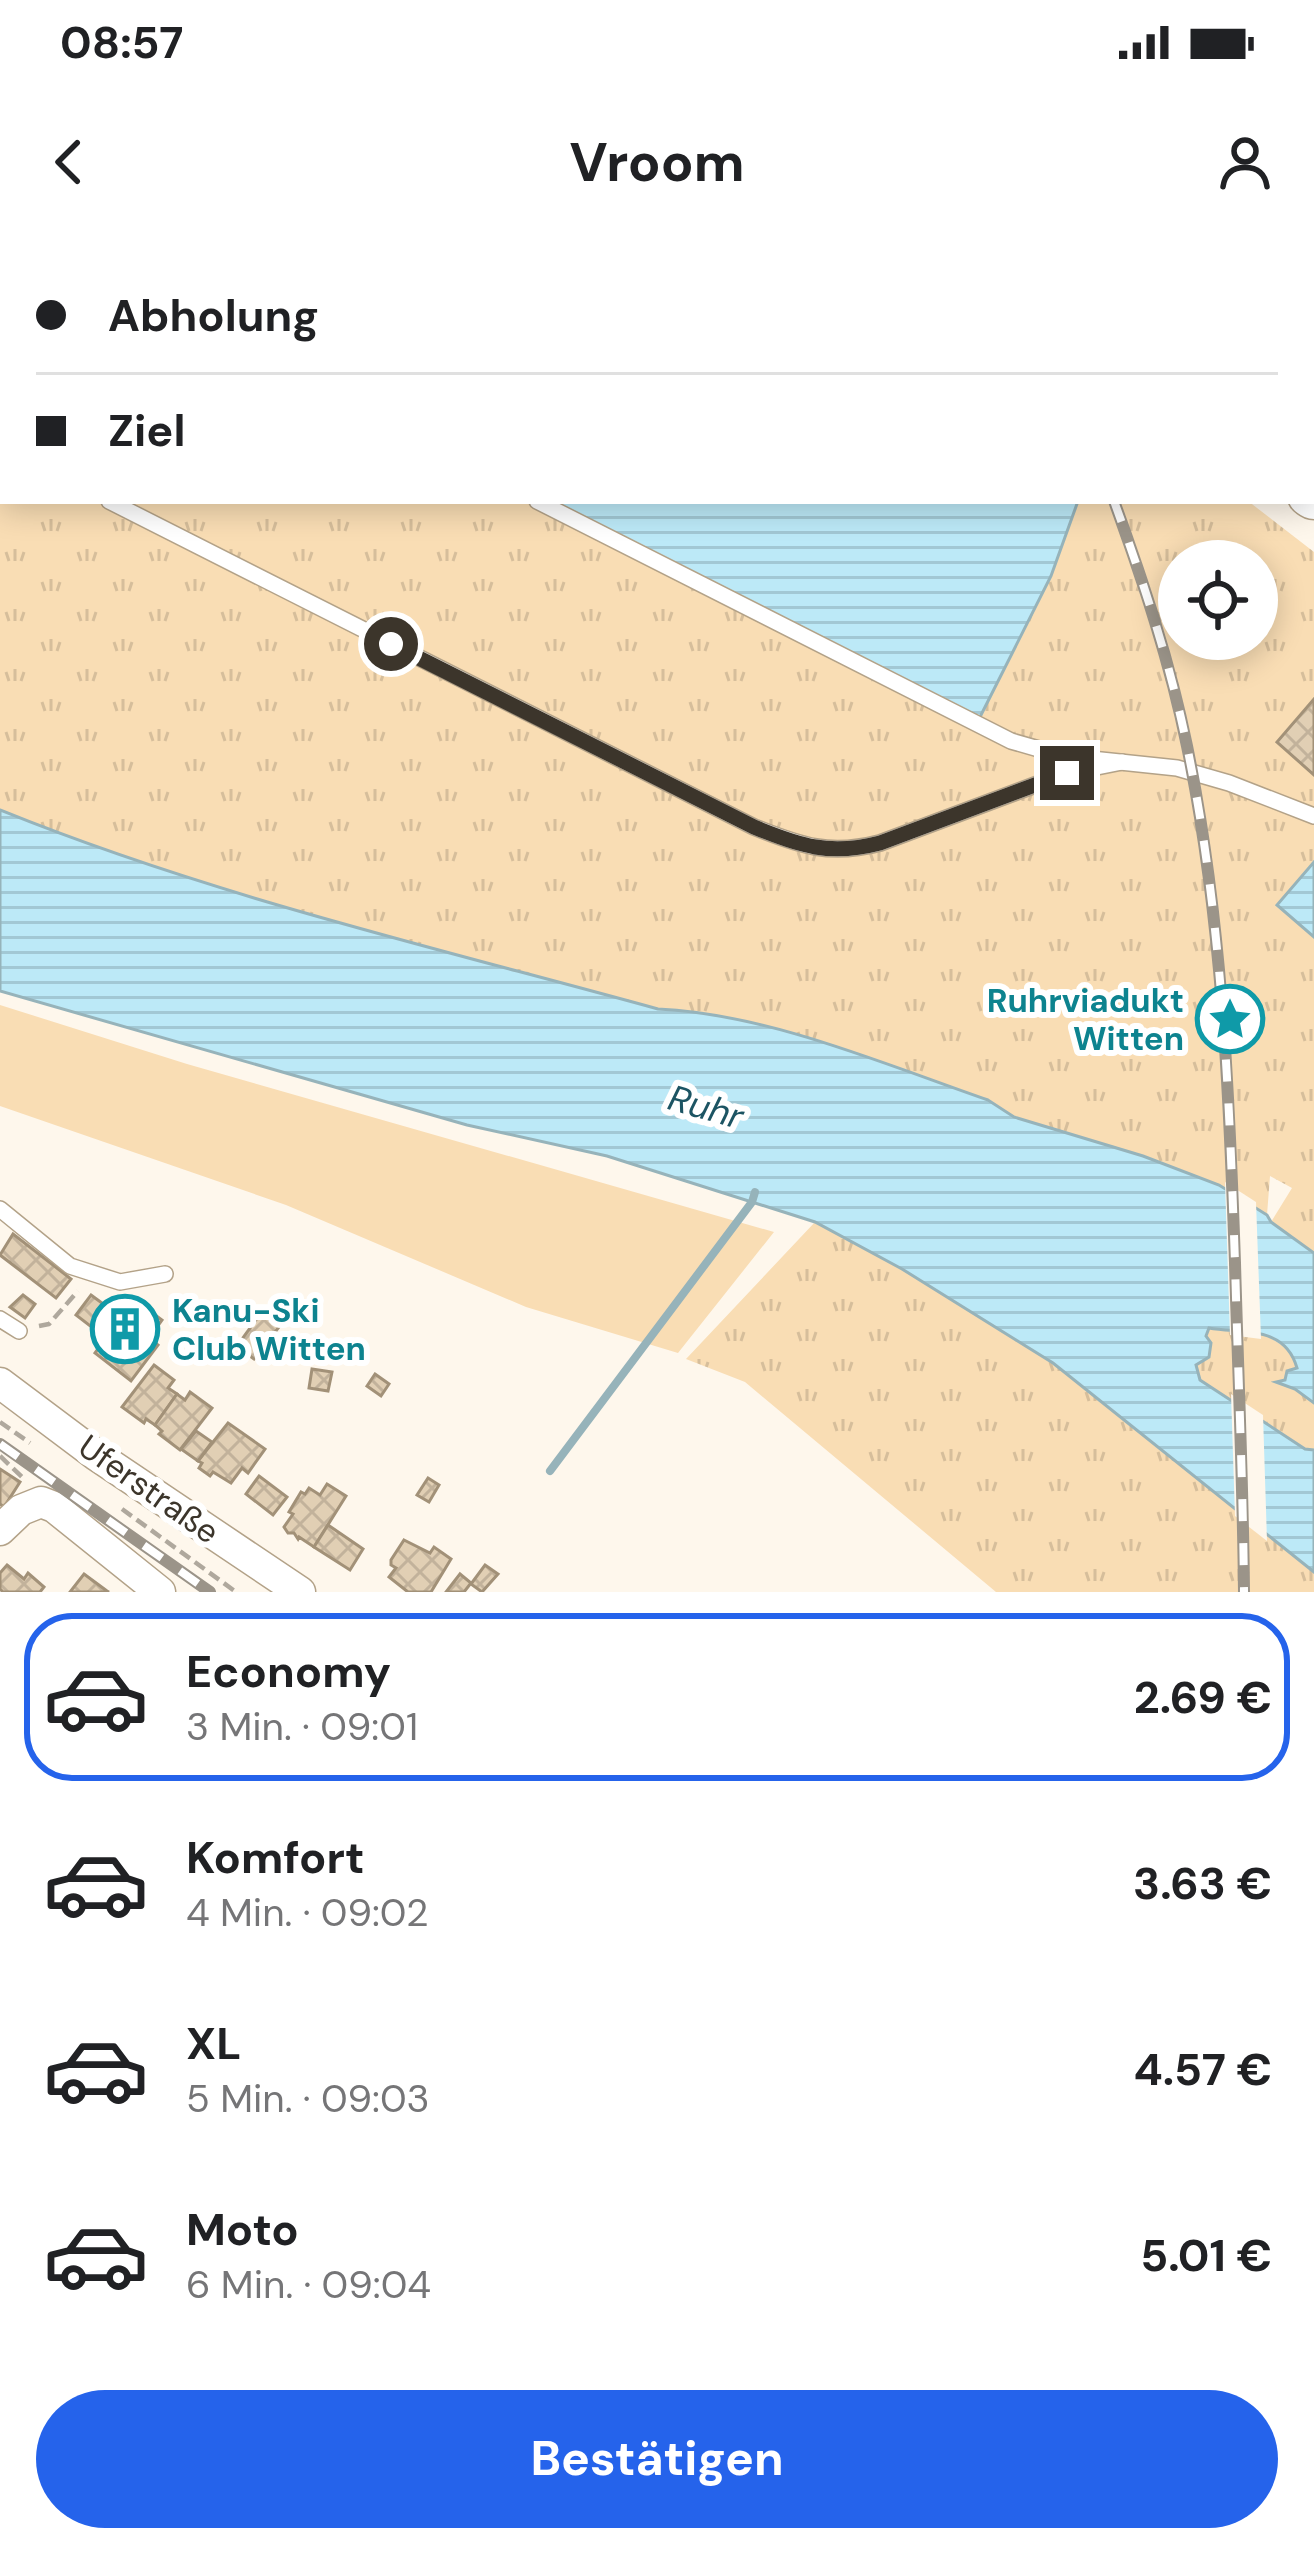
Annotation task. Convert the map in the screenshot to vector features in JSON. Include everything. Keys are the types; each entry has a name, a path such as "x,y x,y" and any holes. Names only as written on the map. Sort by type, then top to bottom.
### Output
{"street":[{"name":"Uferstraße","path":"0,1383 300,1592"},
{"path":"0,1531 21,1510 41,1502 54,1507 160,1592"}],"lane":[{"path":"115,504 754,827 823,850 854,850 880,843 1067,773 1122,762"},
{"path":"543,504 1011,741 1063,756 1177,768 1314,816"},
{"path":"0,1208 70,1266 120,1282 165,1274"},
{"path":"0,1319 19,1330"}],"path":[{"path":"19,1330 49,1324 85,1284"},
{"path":"115,1504 236,1592"}],"green space":[{"path":"0,504 1252,504 1314,552 1314,1253 1271,1222 1292,1188 1270,1176 1267,1215 1219,1185 1143,1156 1013,1117 988,1100 825,1043 741,1020 658,1009 161,869 0,810"},
{"path":"0,1005 187,1064 774,1232 678,1353 526,1307 286,1205 0,1106"},
{"path":"815,1222 902,1269 1053,1363 1314,1572 1314,1592 996,1592 745,1382 686,1359"},
{"path":"1209,1328 1262,1333 1285,1347 1298,1368 1295,1389 1314,1403 1314,1450 1200,1380 1196,1364 1208,1357"}],"water":[{"path":"554,504 1077,504 1051,576 979,719"},
{"name":"Ruhr","path":"0,810 161,869 326,919 658,1009 783,1030 988,1100 1014,1117 1219,1185 1314,1253 1314,1403 1276,1382 1297,1368 1283,1344 1261,1334 1209,1328 1209,1357 1196,1365 1200,1380 1305,1449 1314,1450 1314,1572 1053,1363 902,1269 815,1222 607,1156 467,1125 0,991"},
{"path":"1314,862 1314,937 1277,905"}],"pier":[{"path":"1225,1182 1256,1202 1261,1339 1230,1335"},
{"path":"1231,1394 1263,1415 1267,1541 1235,1516"}],"building":[{"path":"1314,699 1314,775 1277,742"},
{"path":"13,1234 71,1279 56,1298 0,1255"},
{"path":"23,1295 35,1304 25,1318 10,1307"},
{"name":"Kanu-Ski Club Witten","path":"91,1295 125,1320 138,1302 162,1320 149,1338 158,1345 131,1381 95,1353 106,1338 76,1315"},
{"path":"261,1313 279,1327 254,1359 240,1349"},
{"path":"154,1365 174,1380 168,1388 177,1394 155,1425 122,1407"},
{"path":"312,1369 332,1372 328,1391 309,1388"},
{"path":"375,1374 389,1384 381,1396 367,1386"},
{"path":"190,1392 212,1408 180,1450 155,1425 177,1394 185,1400"},
{"path":"228,1423 265,1449 248,1473 242,1468 231,1483 213,1472 210,1476 198,1461"},
{"path":"196,1431 212,1442 198,1461 181,1449"},
{"path":"0,1469 20,1482 4,1507 0,1504"},
{"path":"259,1476 287,1497 273,1515 246,1494"},
{"path":"428,1478 439,1485 429,1502 417,1495"},
{"path":"327,1484 346,1496 314,1547 284,1527 301,1492 309,1488 320,1495"},
{"path":"328,1525 363,1549 350,1570 314,1547"},
{"path":"404,1540 430,1553 434,1547 451,1559 431,1592 408,1592 389,1577 396,1568 391,1560"},
{"path":"7,1565 24,1579 28,1573 44,1587 40,1592 3,1592 0,1573"},
{"path":"485,1565 498,1574 482,1592 471,1584"},
{"path":"84,1574 107,1591 109,1592 70,1592"},
{"path":"460,1574 471,1583 464,1592 446,1592"}],"waterway":[{"path":"550,1471 755,1192"}],"railway":[{"path":"1115,504 1172,684 1208,874 1230,1133 1244,1592"},
{"path":"0,1444 210,1592"}],"place":[{"name":"Ruhrviadukt Witten","path":"1230,1019"},
{"name":"Kanu-Ski Club Witten","path":"125,1329"}],"route":[{"path":"391,644 754,827 823,850 854,850 880,843 1067,773"}]}
